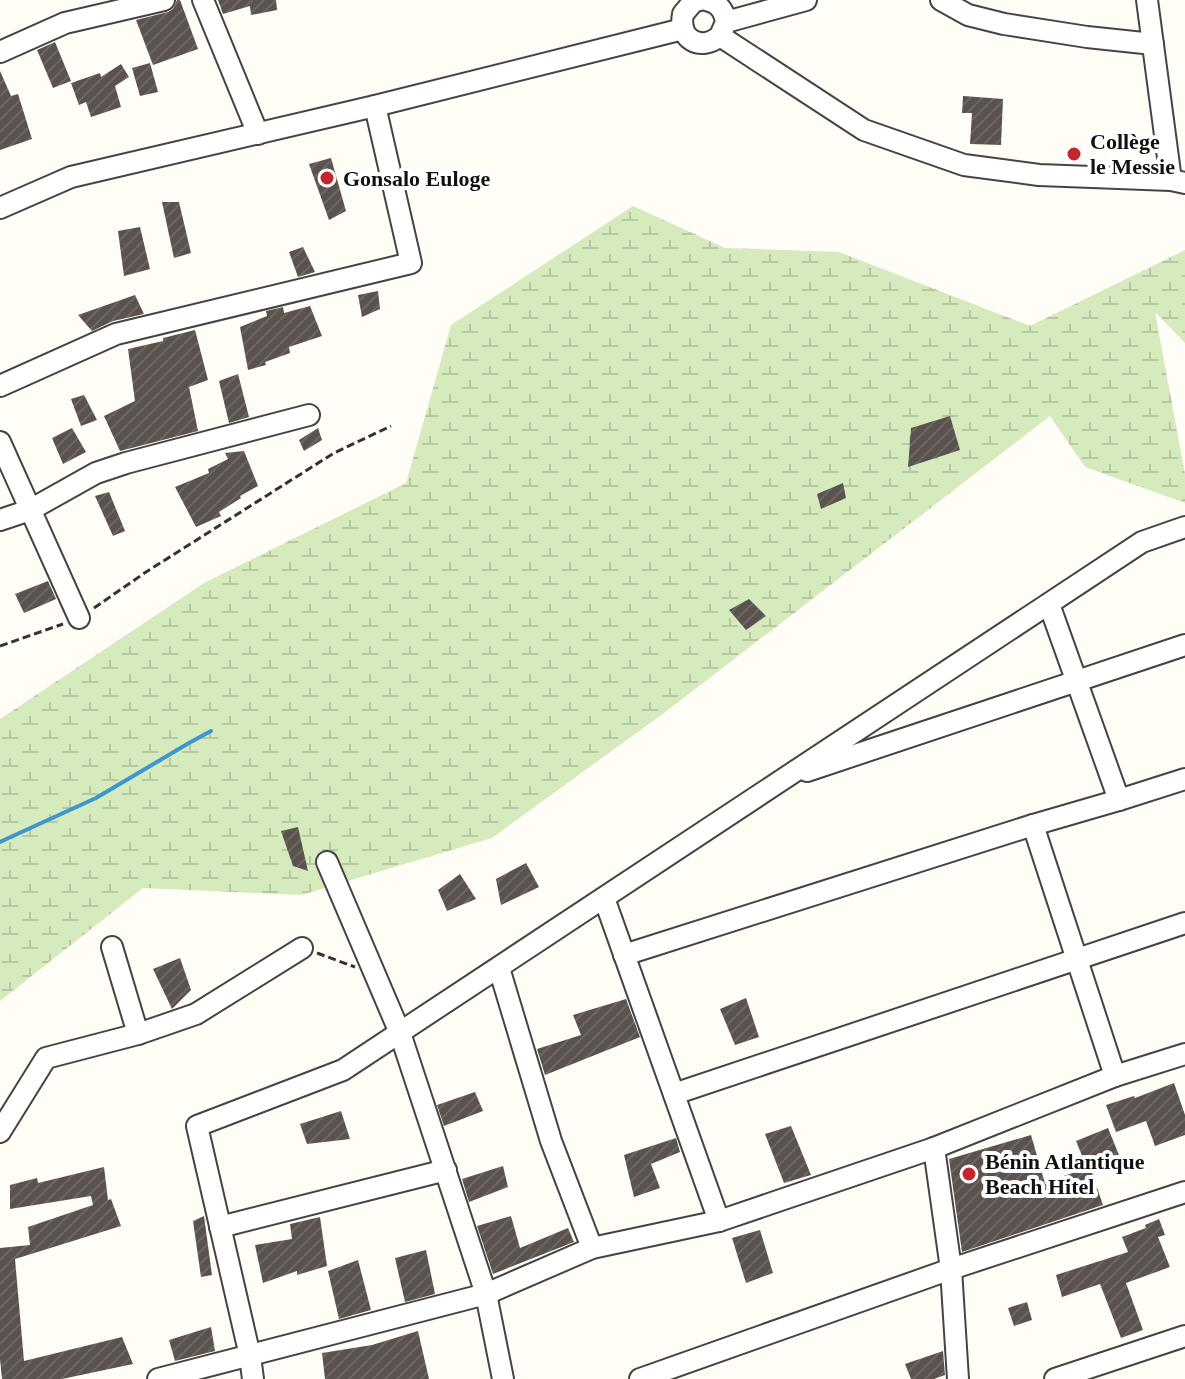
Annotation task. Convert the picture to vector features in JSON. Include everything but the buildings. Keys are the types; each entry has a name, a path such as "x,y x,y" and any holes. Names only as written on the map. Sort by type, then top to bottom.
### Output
{"street":[{"path":"0,52 65,23 164,0"},
{"path":"203,0 258,134"},
{"path":"806,0 723,29 707,44 692,41 683,29 683,14 698,1 715,3 721,8 723,29 864,130 964,165 1039,175 1178,182 1147,0"},
{"path":"941,0 968,15 1004,24 1153,44"},
{"path":"0,208 71,177 375,106 683,29"},
{"path":"0,386 116,334 411,263 375,106"},
{"path":"0,520 30,510 96,473 309,415"},
{"path":"0,442 79,618"},
{"path":"253,1379 197,1126 343,1070 1142,542 1185,527"},
{"path":"1049,604 1119,800"},
{"path":"781,780 1185,645"},
{"path":"624,955 1185,779"},
{"path":"1033,825 1115,1076"},
{"path":"327,862 400,1033 486,1294 503,1379"},
{"path":"604,898 719,1221"},
{"path":"674,1094 1185,923"},
{"path":"112,947 138,1034"},
{"path":"0,1132 46,1058 138,1034 196,1014 302,948"},
{"path":"499,968 551,1141 592,1248"},
{"path":"158,1379 486,1294 592,1248 719,1221 934,1148 1115,1076 1185,1054"},
{"path":"934,1148 951,1269 958,1379"},
{"path":"220,1227 446,1170"},
{"path":"640,1379 951,1269 1185,1192"},
{"path":"1055,1379 1185,1336"}],"path":[{"path":"0,646 79,618 334,453 391,426"},
{"path":"302,948 376,975"}],"green space":[{"path":"633,206 725,248 839,252 1030,326 1185,250 1185,343 1155,312 1185,474 1185,503 1085,467 1050,416 668,710 492,838 301,895 143,888 0,1001 0,719 204,583 406,483 451,325"}],"waterway":[{"path":"0,842 96,798 211,731"}],"place":[{"name":"Collège le Messie","path":"1074,154"},
{"name":"Gonsalo Euloge","path":"327,178"},
{"name":"Bénin Atlantique Beach Hitel","path":"969,1174"}]}
